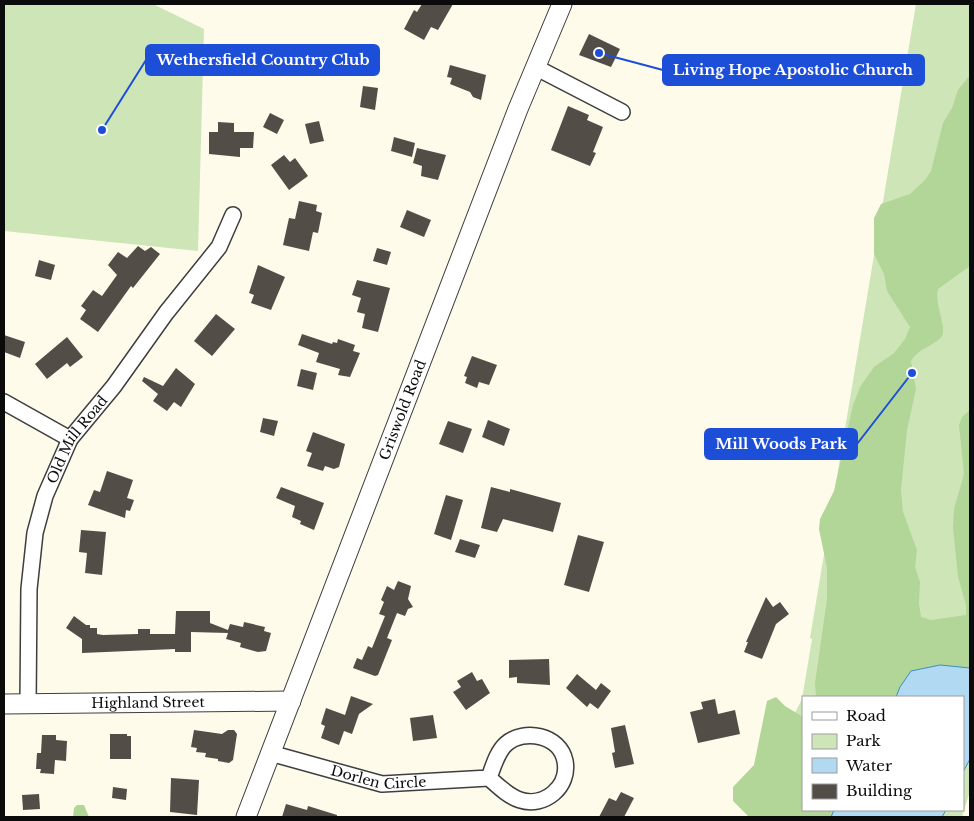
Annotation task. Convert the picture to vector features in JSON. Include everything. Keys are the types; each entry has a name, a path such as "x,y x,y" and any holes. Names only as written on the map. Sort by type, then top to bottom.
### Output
{"street":[{"name":"Griswold Road","path":"246,817 535,66 562,4"},
{"path":"535,66 622,112"},
{"name":"Old Mill Road","path":"28,704 29,589 34,534 46,496 70,439 114,386 166,313 219,247 233,215"},
{"path":"4,402 70,439"},
{"name":"Highland Street","path":"4,704 291,701"},
{"path":"530,734 547,739 558,747 565,760 564,776 557,791 547,799 532,803 518,800 502,790 489,778 505,744 518,736 530,734"},
{"name":"Dorlen Circle","path":"270,753 382,784 489,778"}],"green space":[{"path":"4,4 153,4 204,29 198,251 4,231"},
{"path":"916,4 970,4 970,791 964,810 964,696 802,696 812,639 810,638"},
{"path":"970,75 970,266 938,289 937,295 943,327 942,336 919,352 911,361 916,389 907,430 901,490 903,512 917,550 915,567 920,582 919,604 921,617 931,620 966,615 966,605 958,577 953,528 954,509 964,474 959,425 962,417 970,410 970,668 940,665 911,671 896,696 816,696 815,683 827,599 827,568 819,529 820,519 834,491 853,405 860,387 874,367 894,353 905,339 910,327 887,291 884,274 874,254 874,218 881,204 910,194 925,180 931,171 943,123 952,108 958,90"},
{"path":"776,697 785,706 802,716 802,811 834,811 831,817 749,817 733,801 733,787 754,765 767,701"},
{"path":"802,699 802,811 964,811 962,817 762,817 749,803"},
{"path":"77,805 84,805 89,817 73,817 74,808"}],"water":[{"path":"940,665 970,668 970,759 964,770 964,696 896,696 911,671"},
{"path":"834,811 945,811 942,817 831,817"}],"building":[{"path":"422,4 453,4 438,30 431,27 424,40 404,29 414,10 417,12"},
{"path":"589,34 620,49 611,67 579,55"},
{"path":"450,65 486,75 481,100 473,97 470,92 450,84 452,78 447,77"},
{"path":"363,86 378,88 375,110 360,107"},
{"path":"568,106 589,115 587,120 603,127 593,152 596,153 590,166 551,150"},
{"path":"270,113 284,120 277,134 263,127"},
{"path":"319,121 324,141 310,144 305,124"},
{"path":"218,122 234,123 234,132 254,132 253,148 240,148 240,157 209,154 209,132 218,132"},
{"path":"394,137 415,143 412,157 391,151"},
{"path":"417,148 446,155 438,180 421,176 422,166 413,163"},
{"path":"284,155 290,162 295,158 308,176 289,190 271,165"},
{"path":"299,201 317,205 316,211 322,213 318,233 313,232 309,251 283,245 289,218 295,219"},
{"path":"407,210 431,220 424,237 400,227"},
{"path":"138,246 145,251 151,247 160,254 133,288 131,286 98,332 80,319 86,310 81,306 93,290 102,296 117,275 108,265 118,252 127,258"},
{"path":"377,248 391,252 387,265 373,261"},
{"path":"39,260 55,265 51,280 35,276"},
{"path":"258,265 285,277 271,310 251,303 254,295 249,293"},
{"path":"357,280 390,288 378,332 362,328 365,314 357,312 361,298 352,295"},
{"path":"216,314 235,329 212,356 194,341"},
{"path":"302,334 332,344 333,342 337,343 338,339 355,345 353,351 360,353 350,377 338,375 340,369 316,362 319,353 298,345"},
{"path":"4,335 25,342 20,358 4,352"},
{"path":"67,337 83,357 70,367 67,363 47,379 35,364"},
{"path":"472,356 497,365 489,385 479,382 477,388 465,383 467,377 464,376"},
{"path":"176,368 195,384 181,407 174,402 167,411 153,401 158,394 142,381 144,377 163,386"},
{"path":"301,369 317,373 313,390 297,386"},
{"path":"263,418 278,421 274,436 260,432"},
{"path":"488,420 510,429 504,446 482,437"},
{"path":"448,421 472,429 463,453 439,444"},
{"path":"313,432 345,444 339,467 334,469 325,466 323,471 307,466 312,453 306,451"},
{"path":"107,471 133,480 127,498 134,500 130,511 126,510 125,518 88,505 94,490 100,492"},
{"path":"281,487 324,503 314,530 300,524 301,521 292,517 295,506 276,498"},
{"path":"491,487 510,492 510,489 561,503 553,532 503,519 497,532 481,528"},
{"path":"446,495 463,500 451,540 434,534"},
{"path":"81,530 106,532 102,575 85,573 87,553 79,552"},
{"path":"578,535 604,542 589,592 564,585"},
{"path":"460,539 480,545 475,558 455,552"},
{"path":"398,581 411,586 408,599 413,607 408,609 405,616 397,613 387,638 392,640 378,675 375,676 353,668 357,658 362,660 368,646 372,648 385,616 379,614 384,602 381,600 387,586 394,590"},
{"path":"766,597 773,607 780,602 789,614 776,624 762,659 744,652 748,642 746,642"},
{"path":"176,611 210,611 210,623 228,630 230,624 243,627 244,622 265,627 264,631 271,633 266,651 258,652 240,647 241,643 226,639 228,633 191,632 191,652 175,652 175,649 82,653 82,639 66,628 74,616 86,625 90,625 90,628 97,628 97,634 138,634 138,629 150,629 150,634 175,634"},
{"path":"549,659 550,685 517,683 517,677 509,678 509,660"},
{"path":"472,672 477,681 482,679 490,693 466,710 453,692 461,687 457,681"},
{"path":"577,674 596,690 601,683 611,691 598,709 590,703 587,707 566,688"},
{"path":"351,696 373,704 359,714 352,734 344,731 339,745 321,738 325,726 321,724 326,708 345,715"},
{"path":"715,699 718,714 735,710 740,734 698,743 690,712 703,709 701,702"},
{"path":"433,715 437,738 413,741 410,718"},
{"path":"625,725 634,764 615,768 612,753 615,752 611,728"},
{"path":"194,730 222,734 228,730 234,730 237,734 233,760 229,763 218,761 218,759 205,757 206,753 196,752 197,748 191,747"},
{"path":"110,734 127,734 127,736 131,736 131,759 110,759"},
{"path":"42,735 56,735 56,740 67,741 66,761 55,760 54,774 40,773 41,769 36,769 37,753 41,753"},
{"path":"171,778 199,780 197,815 170,812"},
{"path":"113,787 127,789 126,800 112,798"},
{"path":"621,792 634,798 624,817 599,817 609,798 616,801"},
{"path":"39,794 40,809 23,810 22,795"},
{"path":"286,804 307,810 308,806 337,815 337,817 282,817"}],"place":[{"name":"Living Hope Apostolic Church","path":"599,53"},
{"name":"Wethersfield Country Club","path":"102,130"},
{"name":"Mill Woods Park","path":"912,373"}]}
